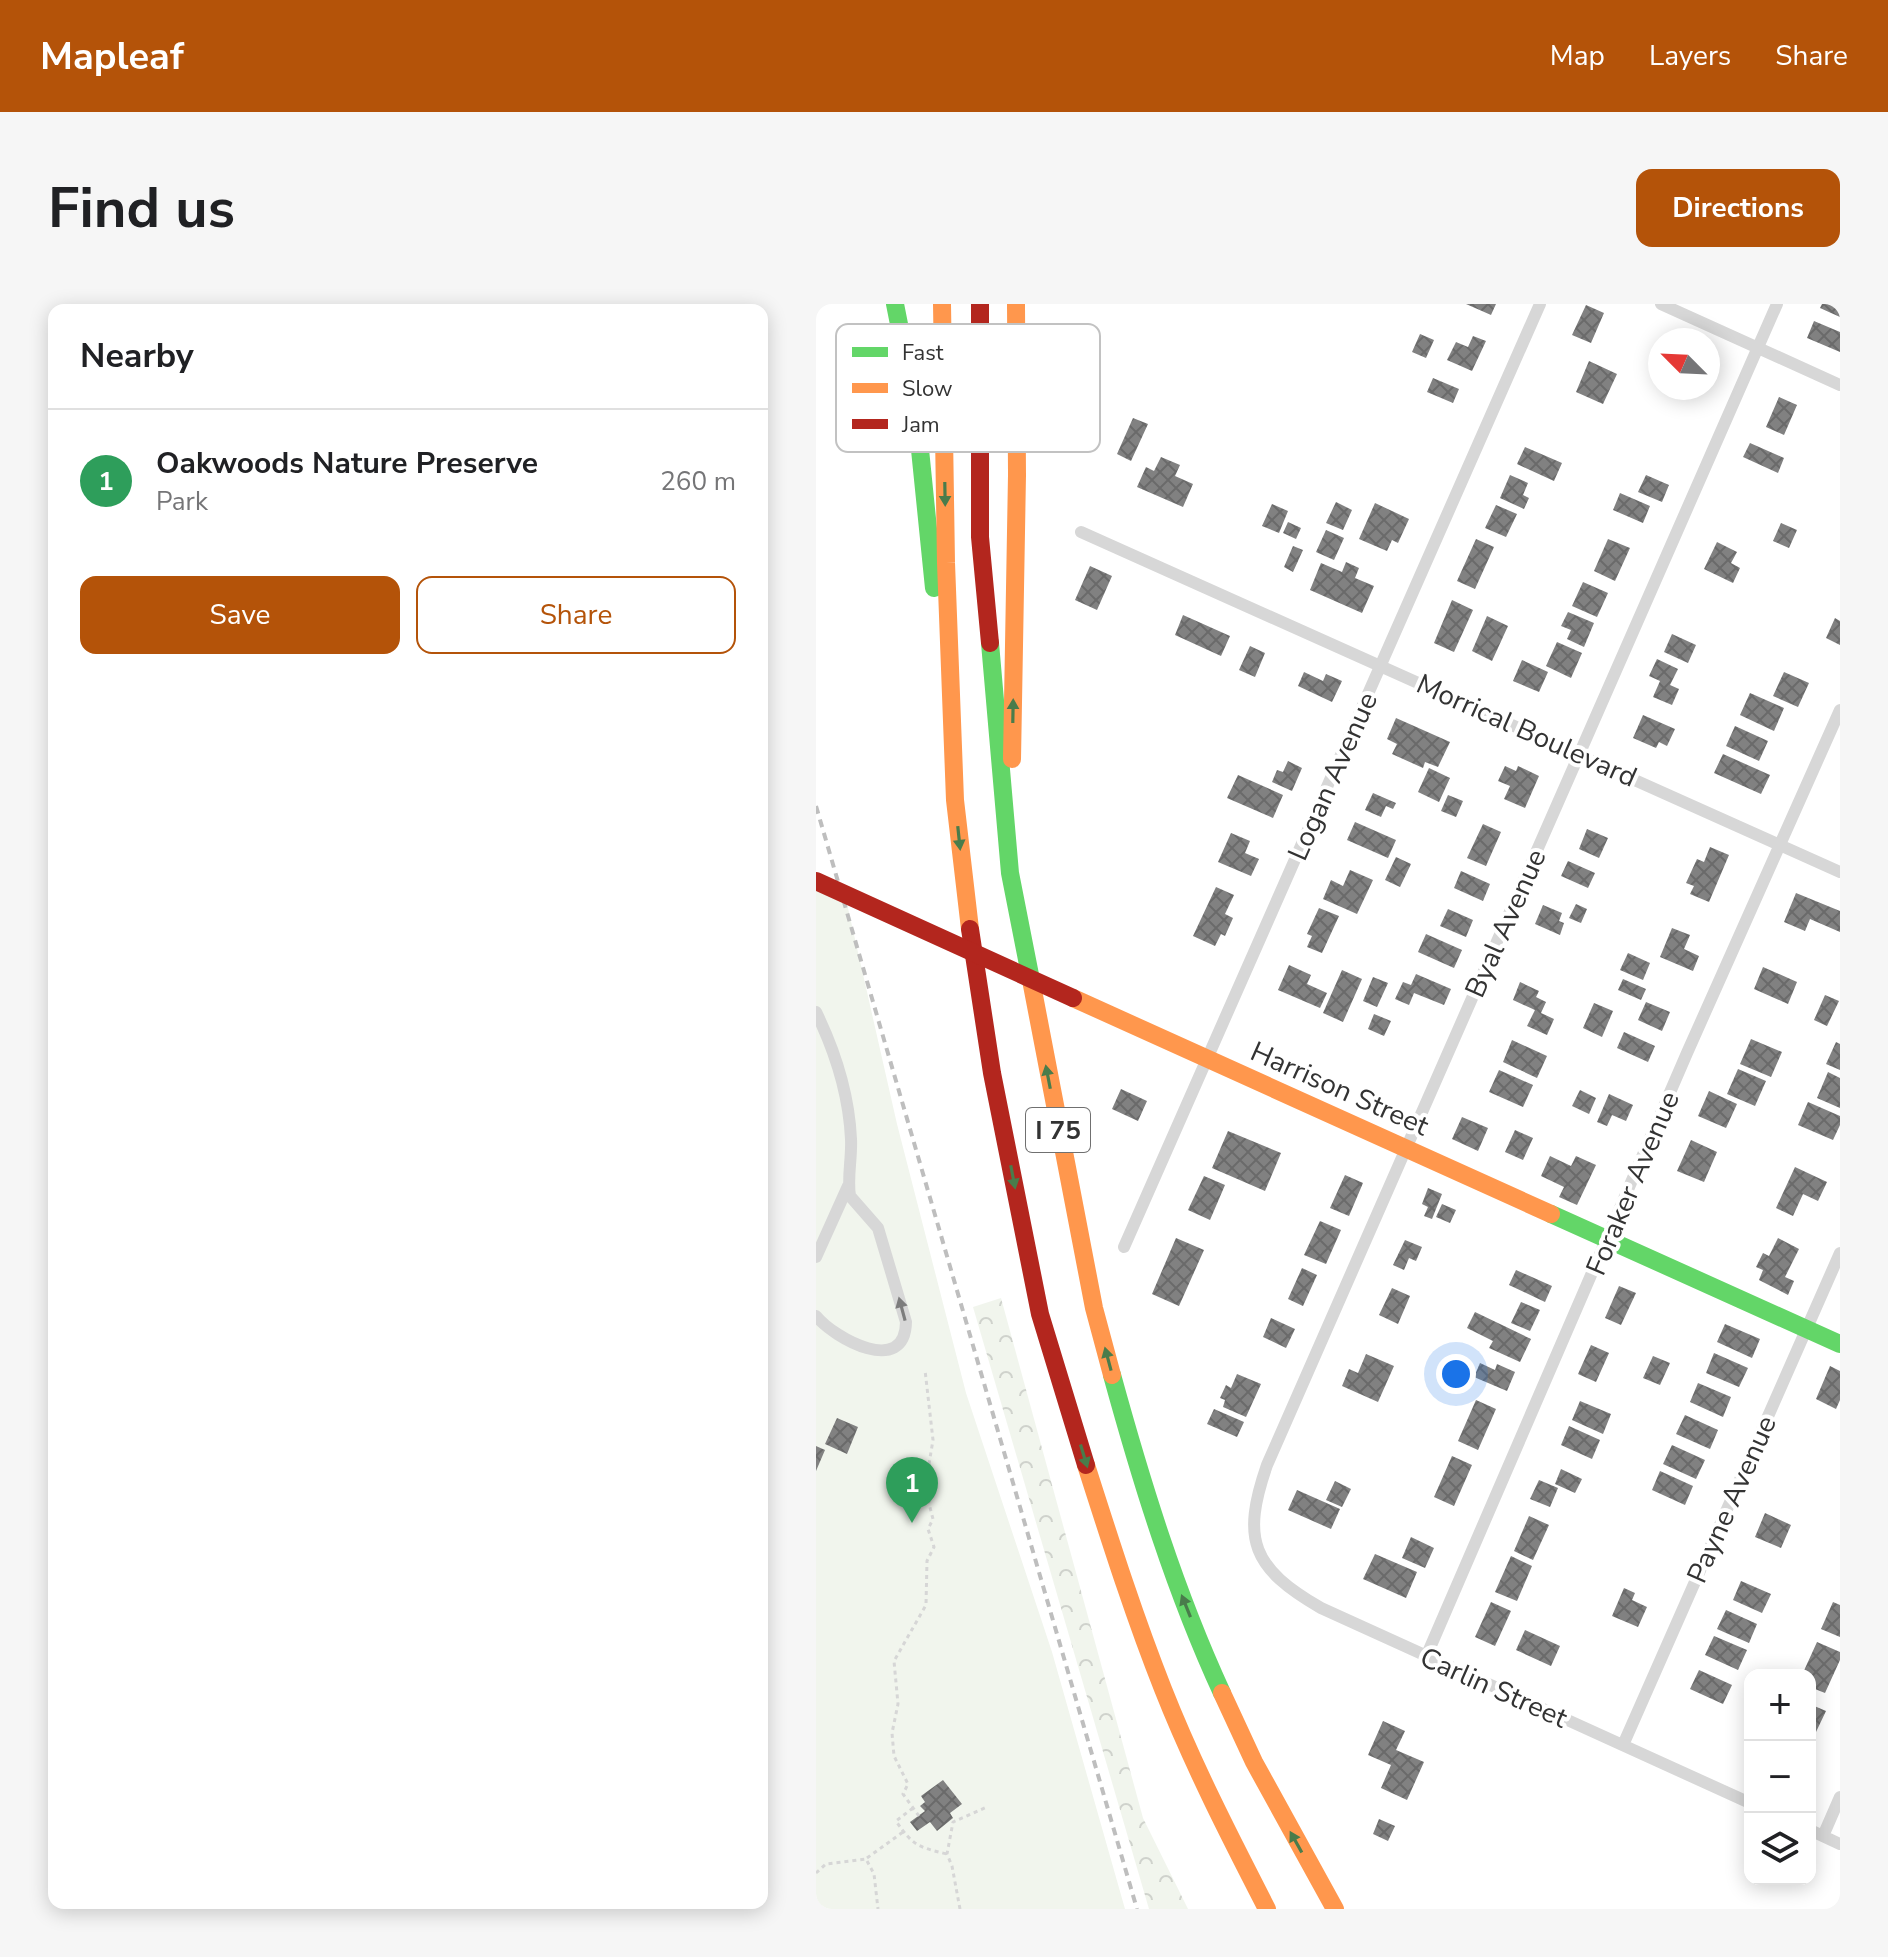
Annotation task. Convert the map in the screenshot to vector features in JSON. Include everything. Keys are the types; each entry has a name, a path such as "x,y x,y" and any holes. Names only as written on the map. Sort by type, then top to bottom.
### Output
{"main road":[{"path":"895,304 899,324"},
{"name":"I 75","path":"942,304 942,324"},
{"path":"1016,304 1016,324"},
{"path":"920,452 955,800"},
{"name":"I 75","path":"944,452 955,800 968,917 992,1073 1040,1314 1112,1548 1163,1690 1211,1799 1267,1909"},
{"name":"I 75","path":"980,452 980,537 1010,873 1094,1308 1135,1458 1180,1593 1226,1703 1284,1820 1335,1909"},
{"path":"1010,873 1017,452"},
{"name":"Harrison Street","path":"816,881 1840,1344"}],"street":[{"name":"Logan Avenue","path":"1124,1247 1540,304"},
{"path":"1661,304 1840,385"},
{"name":"Byal Avenue","path":"1258,1547 1253,1513 1267,1465 1777,304"},
{"name":"Morrical Boulevard","path":"1081,532 1840,872"},
{"name":"Foraker Avenue","path":"1426,1657 1840,710"},
{"path":"816,1012 838,1067 848,1110 850,1196 872,1219 882,1238 906,1322 906,1333 893,1350 872,1349 832,1331 816,1316"},
{"path":"816,1257 848,1186"},
{"name":"Payne Avenue","path":"1623,1745 1840,1253"},
{"name":"Carlin Street","path":"1258,1547 1276,1576 1292,1591 1321,1608 1744,1800"},
{"path":"1823,1836 1840,1797"},
{"path":"1816,1833 1840,1844"}],"path":[{"path":"919,1816 903,1794 908,1784 894,1756 892,1733 898,1704 894,1661 926,1605 927,1561 934,1547 928,1529 933,1519 925,1488 933,1440 925,1370"},
{"path":"960,1909 947,1854 953,1822 987,1807"},
{"path":"913,1808 896,1821 903,1832 915,1847 947,1854"},
{"path":"816,1873 826,1864 866,1859 903,1832"},
{"path":"866,1859 874,1874 878,1909"}],"green space":[{"path":"816,881 845,895 897,1124 966,1393 1052,1652 1125,1909 816,1909"},
{"path":"1001,1298 1143,1818 1188,1909 1149,1909 973,1307"}],"building":[{"path":"1466,304 1496,304 1491,315"},
{"path":"1822,304 1840,304 1840,317 1820,308"},
{"path":"1586,305 1604,313 1591,343 1572,335"},
{"path":"1814,321 1840,332 1840,352 1807,338"},
{"path":"1420,334 1434,340 1426,358 1412,352"},
{"path":"1473,336 1486,341 1472,371 1447,360 1456,342 1468,347"},
{"path":"1589,361 1617,374 1603,404 1576,392"},
{"path":"1433,378 1459,389 1453,403 1427,392"},
{"path":"1779,397 1797,405 1784,435 1766,427"},
{"path":"1133,418 1148,424 1131,461 1117,454"},
{"path":"1750,443 1784,458 1778,473 1743,457"},
{"path":"1525,447 1562,463 1554,481 1517,464"},
{"path":"1161,457 1180,465 1175,476 1193,484 1183,507 1137,487 1146,467 1154,471"},
{"path":"1510,475 1528,483 1523,495 1529,498 1524,509 1500,498"},
{"path":"1646,475 1669,485 1662,502 1638,492"},
{"path":"1620,493 1650,506 1643,523 1613,510"},
{"path":"1336,502 1352,510 1343,530 1326,523"},
{"path":"1375,503 1409,519 1398,543 1392,540 1387,551 1359,539"},
{"path":"1272,504 1288,511 1279,533 1262,526"},
{"path":"1496,505 1517,514 1506,537 1485,528"},
{"path":"1288,522 1301,528 1296,539 1283,533"},
{"path":"1781,523 1797,530 1789,548 1773,541"},
{"path":"1326,530 1344,538 1334,560 1316,552"},
{"path":"1476,539 1494,547 1475,589 1457,581"},
{"path":"1608,539 1630,548 1615,581 1594,571"},
{"path":"1717,542 1737,552 1731,563 1740,568 1733,583 1704,569"},
{"path":"1293,546 1303,550 1293,572 1284,567"},
{"path":"1346,562 1359,568 1355,578 1374,586 1362,613 1310,590 1321,563 1342,572"},
{"path":"1090,566 1112,576 1097,610 1075,600"},
{"path":"1583,582 1608,593 1597,617 1572,606"},
{"path":"1452,600 1473,610 1454,652 1434,643"},
{"path":"1568,612 1594,623 1584,647 1567,639 1571,630 1561,626"},
{"path":"1183,615 1230,636 1221,656 1175,635"},
{"path":"1487,616 1508,626 1492,661 1472,651"},
{"path":"1835,618 1840,621 1840,645 1826,638"},
{"path":"1672,634 1696,645 1688,663 1664,652"},
{"path":"1557,642 1582,653 1571,678 1546,666"},
{"path":"1250,646 1265,653 1255,677 1239,670"},
{"path":"1657,659 1678,669 1670,685 1679,689 1672,705 1653,697 1660,681 1649,676"},
{"path":"1522,660 1548,672 1539,692 1513,681"},
{"path":"1304,672 1323,681 1326,674 1342,681 1332,702 1298,686"},
{"path":"1784,672 1809,683 1798,707 1773,696"},
{"path":"1750,693 1784,708 1774,731 1740,715"},
{"path":"1643,715 1675,729 1667,746 1659,742 1656,748 1633,738"},
{"path":"1396,718 1450,742 1438,767 1425,762 1423,768 1392,754 1397,744 1387,739"},
{"path":"1735,726 1768,741 1759,761 1726,746"},
{"path":"1723,754 1770,775 1761,794 1714,773"},
{"path":"1288,761 1302,768 1292,791 1272,782 1277,770 1283,772"},
{"path":"1505,766 1516,771 1518,766 1539,776 1525,808 1504,799 1510,786 1498,781"},
{"path":"1429,768 1450,778 1439,802 1418,792"},
{"path":"1238,775 1283,795 1273,818 1227,798"},
{"path":"1373,793 1396,803 1393,809 1386,806 1381,817 1365,810"},
{"path":"1448,795 1463,801 1456,817 1441,811"},
{"path":"1355,822 1396,840 1388,858 1347,840"},
{"path":"1483,824 1501,832 1486,866 1467,858"},
{"path":"1587,829 1608,838 1599,858 1579,849"},
{"path":"1231,833 1250,841 1245,853 1259,859 1251,876 1218,862"},
{"path":"1710,847 1729,855 1709,902 1690,894 1694,886 1686,883 1697,859 1704,862"},
{"path":"1396,857 1411,864 1400,887 1385,880"},
{"path":"1568,861 1595,873 1588,888 1561,876"},
{"path":"1350,870 1373,880 1357,914 1323,899 1331,880 1343,886"},
{"path":"1461,871 1490,884 1483,901 1454,888"},
{"path":"1216,887 1234,895 1225,914 1233,918 1225,936 1221,934 1215,946 1193,936"},
{"path":"1796,893 1840,911 1840,932 1810,919 1805,931 1784,922"},
{"path":"1576,904 1587,909 1581,923 1569,918"},
{"path":"1543,905 1562,913 1559,921 1564,923 1560,935 1535,924"},
{"path":"1319,908 1339,916 1322,953 1307,947 1312,936 1307,934"},
{"path":"1448,909 1473,920 1466,937 1440,926"},
{"path":"1672,928 1690,935 1684,949 1699,956 1693,971 1660,957"},
{"path":"1426,934 1462,950 1454,968 1418,952"},
{"path":"1628,953 1650,963 1643,980 1620,970"},
{"path":"1289,965 1311,975 1307,984 1327,993 1320,1008 1278,990"},
{"path":"1763,967 1797,982 1788,1004 1754,989"},
{"path":"1342,970 1362,979 1343,1022 1323,1013"},
{"path":"1416,974 1451,989 1444,1005 1414,993 1409,1005 1395,999 1403,982 1411,985"},
{"path":"1373,977 1388,983 1377,1007 1363,1001"},
{"path":"1623,979 1646,989 1641,1000 1618,990"},
{"path":"1520,982 1539,991 1536,997 1546,1002 1541,1013 1554,1019 1547,1035 1527,1026 1535,1010 1513,1000"},
{"path":"1825,995 1839,1001 1827,1026 1814,1020"},
{"path":"1646,1002 1670,1012 1662,1031 1638,1020"},
{"path":"1594,1003 1613,1011 1602,1037 1583,1028"},
{"path":"1374,1014 1391,1021 1384,1036 1368,1029"},
{"path":"1624,1032 1655,1046 1648,1062 1617,1048"},
{"path":"1751,1039 1782,1052 1771,1077 1740,1064"},
{"path":"1512,1040 1547,1056 1537,1078 1503,1062"},
{"path":"1836,1042 1840,1044 1840,1070 1826,1064"},
{"path":"1738,1069 1766,1081 1755,1106 1727,1094"},
{"path":"1499,1070 1533,1085 1523,1107 1489,1092"},
{"path":"1828,1072 1840,1078 1840,1108 1817,1098"},
{"path":"1121,1089 1147,1101 1138,1121 1112,1109"},
{"path":"1580,1090 1596,1098 1589,1114 1572,1106"},
{"path":"1709,1091 1737,1104 1726,1128 1698,1116"},
{"path":"1609,1094 1633,1105 1626,1121 1612,1115 1607,1126 1597,1122"},
{"path":"1808,1102 1840,1116 1840,1125 1833,1140 1798,1125"},
{"path":"1462,1117 1488,1128 1478,1151 1452,1139"},
{"path":"1515,1130 1533,1138 1523,1160 1505,1152"},
{"path":"1228,1131 1281,1153 1265,1191 1212,1168"},
{"path":"1691,1140 1717,1152 1704,1182 1677,1171"},
{"path":"1550,1156 1571,1166 1576,1156 1596,1165 1577,1205 1559,1197 1564,1187 1541,1176"},
{"path":"1795,1167 1827,1182 1818,1201 1803,1194 1793,1216 1776,1208"},
{"path":"1345,1175 1363,1183 1349,1216 1330,1208"},
{"path":"1204,1176 1225,1185 1210,1220 1188,1210"},
{"path":"1428,1188 1442,1194 1432,1219 1424,1216 1428,1207 1422,1204"},
{"path":"1442,1204 1456,1210 1450,1223 1436,1217"},
{"path":"1320,1221 1341,1230 1326,1264 1304,1255"},
{"path":"1176,1238 1204,1250 1179,1306 1152,1294"},
{"path":"1778,1238 1799,1249 1785,1277 1794,1281 1788,1295 1759,1280 1763,1270 1756,1267 1763,1253 1769,1256"},
{"path":"1405,1240 1422,1247 1416,1261 1409,1258 1404,1270 1393,1265"},
{"path":"1302,1268 1317,1275 1303,1306 1288,1299"},
{"path":"1516,1270 1552,1286 1545,1302 1509,1285"},
{"path":"1619,1286 1636,1293 1621,1325 1605,1318"},
{"path":"1392,1288 1410,1296 1398,1324 1379,1315"},
{"path":"1521,1302 1540,1310 1530,1331 1511,1323"},
{"path":"1475,1312 1531,1339 1520,1362 1489,1348 1493,1341 1467,1328"},
{"path":"1271,1318 1295,1329 1286,1348 1263,1337"},
{"path":"1725,1324 1760,1339 1752,1358 1717,1342"},
{"path":"1591,1345 1609,1353 1596,1382 1578,1374"},
{"path":"1714,1353 1748,1368 1739,1387 1706,1373"},
{"path":"1366,1354 1394,1366 1378,1402 1342,1386 1349,1369 1358,1373"},
{"path":"1653,1356 1670,1363 1660,1385 1643,1378"},
{"path":"1480,1363 1495,1370 1497,1364 1515,1372 1507,1391 1474,1377"},
{"path":"1830,1366 1840,1371 1840,1400 1836,1409 1816,1399"},
{"path":"1237,1374 1261,1384 1246,1417 1223,1407 1225,1400 1220,1398 1226,1385 1231,1388"},
{"path":"1698,1383 1731,1397 1723,1417 1690,1402"},
{"path":"1476,1400 1496,1409 1478,1450 1458,1441"},
{"path":"1580,1401 1611,1414 1603,1434 1572,1420"},
{"path":"1214,1409 1244,1422 1237,1437 1207,1424"},
{"path":"1685,1415 1718,1430 1710,1449 1676,1434"},
{"path":"837,1418 858,1427 847,1454 825,1444"},
{"path":"1569,1426 1600,1440 1592,1459 1561,1445"},
{"path":"1672,1445 1705,1460 1696,1479 1663,1464"},
{"path":"816,1446 825,1450 816,1471"},
{"path":"1452,1456 1472,1465 1454,1506 1434,1497"},
{"path":"1561,1469 1582,1479 1575,1493 1555,1484"},
{"path":"1660,1471 1693,1486 1685,1505 1652,1490"},
{"path":"1539,1480 1558,1488 1550,1507 1530,1499"},
{"path":"1335,1481 1351,1489 1342,1507 1326,1500"},
{"path":"1297,1490 1340,1509 1331,1529 1288,1510"},
{"path":"1765,1513 1791,1525 1781,1548 1755,1537"},
{"path":"1529,1516 1549,1525 1533,1560 1514,1551"},
{"path":"1411,1537 1434,1548 1425,1568 1402,1558"},
{"path":"1375,1554 1417,1572 1406,1598 1363,1579"},
{"path":"1511,1556 1532,1566 1517,1601 1495,1592"},
{"path":"1741,1581 1771,1594 1762,1613 1733,1600"},
{"path":"1624,1588 1635,1593 1632,1600 1647,1607 1638,1627 1612,1616"},
{"path":"1491,1602 1511,1611 1495,1646 1475,1637"},
{"path":"1833,1602 1840,1605 1840,1637 1821,1629"},
{"path":"1726,1610 1757,1624 1749,1643 1717,1629"},
{"path":"1525,1630 1560,1646 1551,1666 1516,1650"},
{"path":"1714,1636 1747,1650 1738,1670 1705,1655"},
{"path":"1817,1642 1840,1652 1840,1660 1825,1693 1816,1689 1816,1669 1805,1669"},
{"path":"1699,1670 1732,1685 1723,1704 1690,1689"},
{"path":"1816,1707 1826,1711 1816,1732"},
{"path":"1383,1721 1405,1731 1396,1750 1424,1762 1407,1800 1381,1788 1391,1765 1368,1755"},
{"path":"943,1780 962,1804 950,1813 953,1818 937,1831 930,1822 917,1831 910,1822 925,1811 920,1806 925,1802 921,1796"},
{"path":"1379,1819 1395,1826 1388,1841 1373,1834"}],"railway":[{"path":"816,806 1137,1909"}],"traffic: fast":[{"path":"895,304 899,324"},
{"path":"920,452 934,588"},
{"path":"990,643 1010,873 1031,980"},
{"path":"1551,1214 1840,1344"},
{"path":"1112,1375 1161,1537 1189,1616 1222,1693"}],"traffic: slow":[{"path":"942,304 942,324"},
{"path":"1016,304 1016,324"},
{"path":"944,452 955,800 970,929"},
{"path":"1012,759 1017,452"},
{"path":"1031,980 1094,1308 1112,1375"},
{"path":"1073,998 1551,1214"},
{"path":"1086,1465 1163,1689 1199,1773 1267,1909"},
{"path":"1222,1693 1254,1762 1335,1909"}],"traffic: jam":[{"path":"980,304 980,324"},
{"path":"980,452 980,537 990,643"},
{"path":"816,881 1073,998"},
{"path":"970,929 992,1073 1040,1314 1086,1465"}],"place":[{"name":"Oakwoods Nature Preserve","path":"912,1523"}]}
